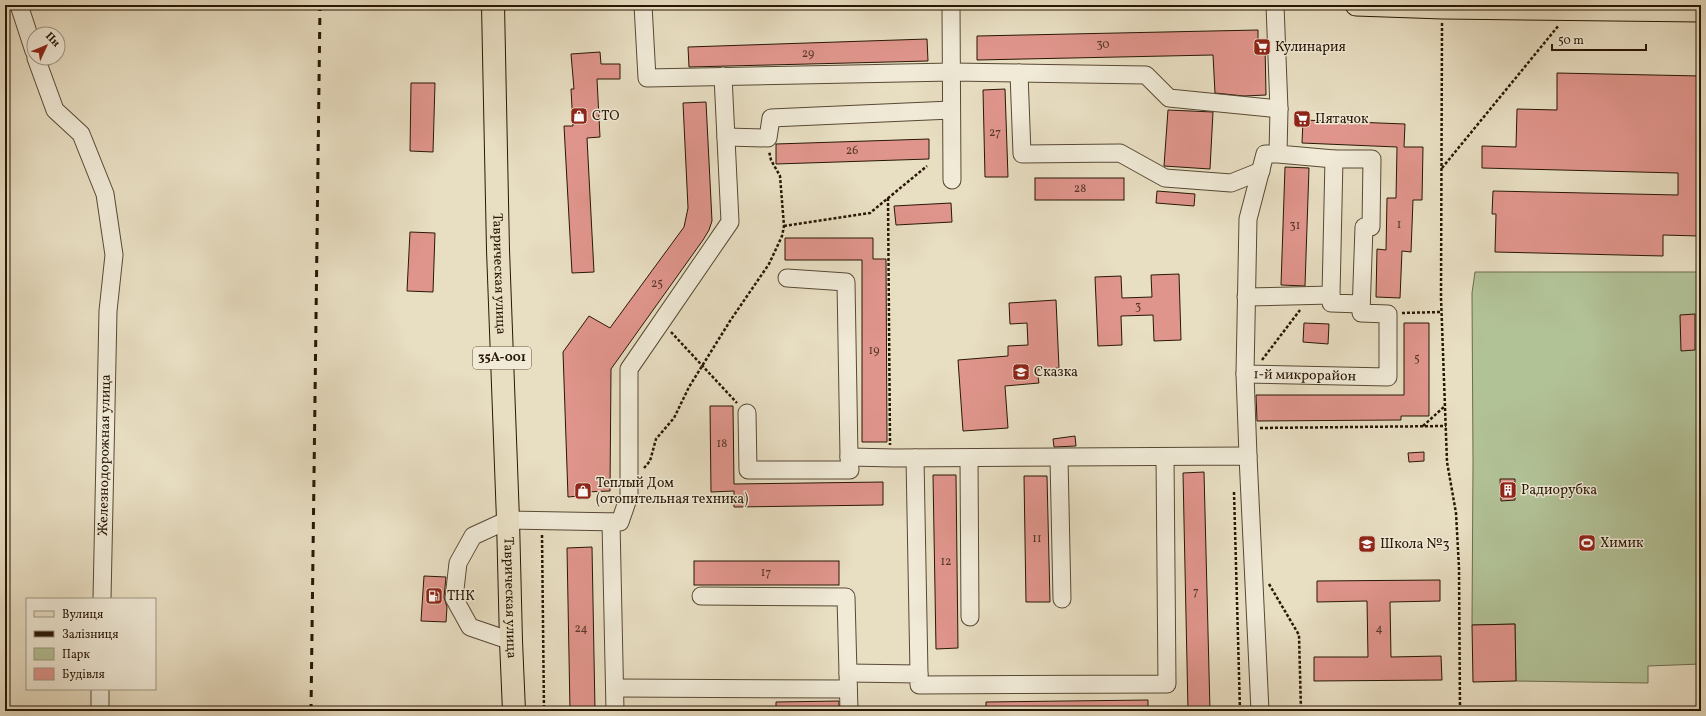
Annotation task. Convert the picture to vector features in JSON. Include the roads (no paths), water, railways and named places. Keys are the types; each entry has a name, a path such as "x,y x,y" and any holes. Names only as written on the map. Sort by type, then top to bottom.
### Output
{"highway":[{"name":"Таврическая улица","path":"493,5 498,250 508,520 510,641 514,711"}],"main road":[{"path":"1356,5 1443,8 1513,7 1701,11"}],"street":[{"path":"19,5 26,26"},
{"path":"643,5 647,78 952,72 1146,75 1169,98 1279,109"},
{"path":"951,5 952,180"},
{"path":"1276,5 1279,109 1278,154 1334,159 1372,159 1371,227 1364,227 1361,304 1331,303 1334,159"},
{"name":"Железнодорожная улица","path":"39,66 55,110 81,134 105,194 114,255 108,311 102,598"},
{"path":"1019,73 1022,154 1120,153 1164,178 1231,183 1261,171"},
{"path":"510,641 470,628 454,598 458,563 473,536 508,520 620,522 629,496 629,369 730,222 723,76"},
{"path":"726,137 768,138 771,118 951,110"},
{"name":"1-й микрорайон","path":"1278,154 1265,154 1248,218 1246,297 1248,374 1388,377 1388,314 1361,313 1361,304"},
{"path":"747,414 748,470 850,470 846,282 787,278"},
{"path":"1246,297 1331,295"},
{"path":"1248,374 1247,429 1260,711"},
{"path":"849,456 890,458 1248,456"},
{"path":"915,458 919,685 1167,684 1165,457"},
{"path":"969,458 970,617"},
{"path":"1059,458 1062,598"},
{"path":"611,522 615,711"},
{"path":"701,596 846,597 849,711"},
{"path":"615,688 848,681 919,674"},
{"path":"100,690 100,711"}],"railway":[{"path":"311,711 320,5"}],"place":[{"name":"Кулинария","path":"1262,47"},
{"name":"СТО","path":"579,116"},
{"name":"Пятачок","path":"1302,119"},
{"name":"Сказка","path":"1021,372"},
{"name":"Радиорубка","path":"1508,490"},
{"name":"Теплый Дом (отопительная техника)","path":"583,491"},
{"name":"Химик","path":"1587,543"},
{"name":"Школа №3","path":"1367,544"},
{"name":"ТНК","path":"434,596"}]}
